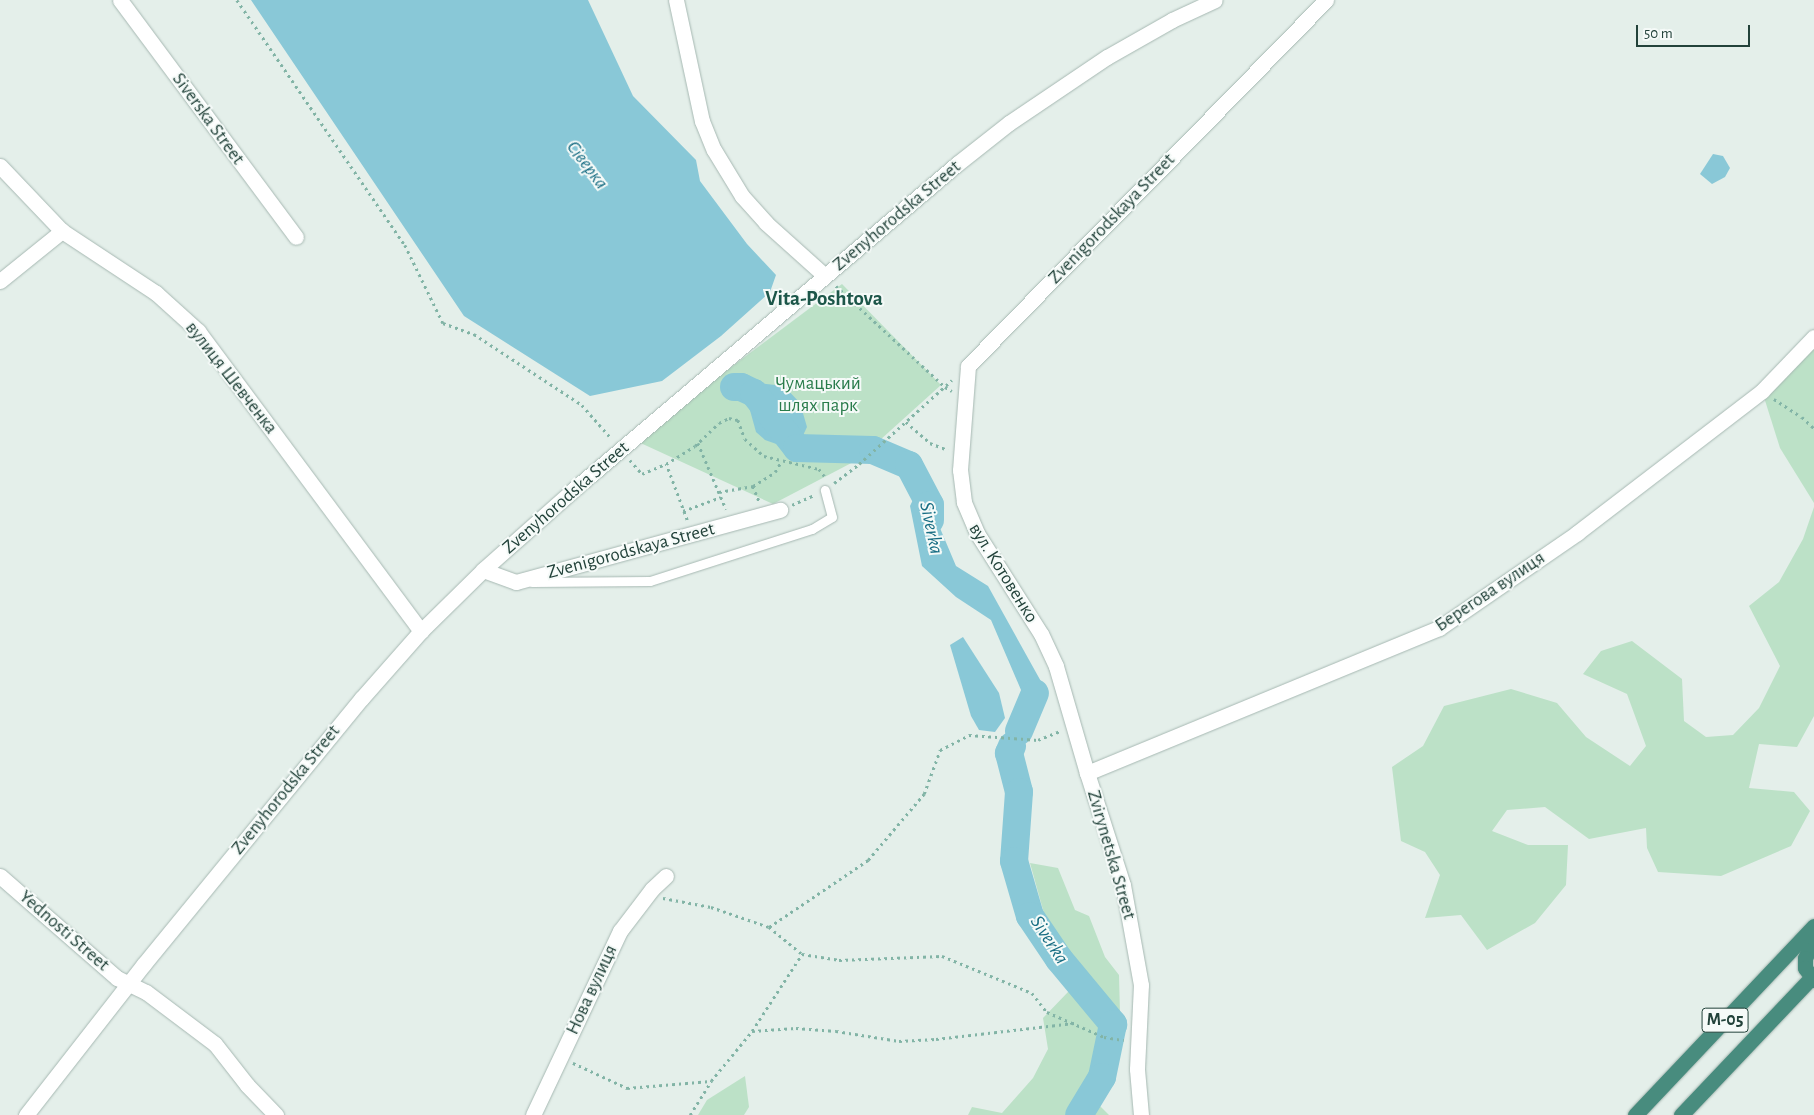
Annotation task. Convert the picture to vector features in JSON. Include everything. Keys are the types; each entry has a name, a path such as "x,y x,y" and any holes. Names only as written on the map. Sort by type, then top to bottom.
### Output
{"highway":[{"name":"М-05","path":"1635,1115 1814,926"},
{"path":"1813,978 1805,968 1805,958 1814,938"},
{"name":"М-05","path":"1681,1115 1813,978"}],"street":[{"name":"Siverska Street","path":"120,0 296,237"},
{"path":"676,0 702,121 717,157 742,196 766,222 825,276"},
{"name":"Zvenyhorodska Street","path":"26,1115 129,983 304,767 421,631 483,570 957,164 1036,102 1126,46 1215,0"},
{"name":"Zvenigorodskaya Street","path":"968,366 1326,0"},
{"name":"вулиця Шевченка","path":"0,166 62,231 156,293 198,331 421,631"},
{"path":"0,281 62,231"},
{"name":"Берегова вулиця","path":"1087,774 1439,628 1577,533 1762,392 1814,337"},
{"name":"вул. Котовенко","path":"968,366 960,455 961,491 968,516 998,570 1041,634 1058,672 1087,774"},
{"name":"Zvenigorodskaya Street","path":"516,582 780,510"},
{"path":"483,570 516,582"},
{"name":"Zvirynetska Street","path":"1087,774 1129,912 1141,986 1137,1069 1141,1115"},
{"name":"Yednosti Street","path":"0,876 118,978 129,983"},
{"name":"Нова вулиця","path":"533,1115 620,931 647,896 666,876"},
{"path":"129,983 146,992 214,1044 247,1085 276,1115"}],"lane":[{"path":"516,582 650,581 812,529 832,517 828,487"}],"path":[{"path":"237,0 405,245 443,323 474,334 582,405 642,474 666,464 698,443 719,423 728,418 738,420 745,439 764,456 781,462 796,462 819,469 828,487"},
{"path":"825,276 945,387 965,397"},
{"path":"859,464 968,366"},
{"path":"1762,392 1802,417 1814,428"},
{"path":"906,422 930,443 960,455"},
{"path":"698,443 732,524"},
{"path":"719,492 753,486 775,472 781,462"},
{"path":"666,464 692,534"},
{"path":"683,511 721,497"},
{"path":"769,927 868,860 924,794 940,750 969,735 1038,740 1074,726"},
{"path":"647,896 711,907 769,927 802,954 839,960 942,956 1032,993 1047,1012 1104,1037 1122,1040"},
{"path":"690,1115 711,1081 752,1032 802,954"},
{"path":"752,1032 796,1028 836,1031 899,1041 936,1039 1074,1023"},
{"path":"561,1058 627,1088 711,1081"}],"green space":[{"name":"Чумацький шлях парк","path":"842,284 941,385 859,459 773,504 634,440"},
{"path":"1814,337 1814,503 1780,448 1762,391"},
{"path":"1814,507 1814,716 1797,747 1759,744 1749,788 1794,792 1810,811 1791,846 1721,876 1658,872 1647,848 1646,828 1589,839 1545,807 1507,810 1492,831 1528,845 1568,845 1566,885 1535,923 1487,950 1461,915 1425,918 1440,875 1425,852 1401,841 1392,767 1423,746 1444,706 1511,689 1557,703 1586,737 1630,766 1646,746 1627,694 1583,674 1601,651 1632,641 1682,679 1684,721 1706,737 1733,735 1759,708 1780,666 1749,606 1779,582 1803,539"},
{"path":"1030,863 1058,868 1075,910 1089,916 1105,957 1119,975 1120,1013 1114,1064 1097,1103 1109,1115 968,1115 972,1107 1002,1113 1033,1078 1048,1049 1043,1018 1068,992 1074,958 1045,917"},
{"path":"745,1076 749,1107 744,1115 698,1115 707,1100"}],"water":[{"name":"Сіверка","path":"251,0 588,0 633,96 696,160 700,181 747,244 776,275 770,292 721,336 662,381 590,396 464,316"},
{"path":"1713,154 1723,156 1730,168 1725,177 1712,184 1700,174"},
{"path":"758,383 784,386 800,403 807,427 797,448 785,447 765,440 756,432 748,403"},
{"path":"932,482 942,513 937,521 956,566 988,586 1043,685 1032,729 1017,727 1024,697 991,620 956,597 922,566 910,506 921,483"},
{"path":"963,637 999,693 1005,718 995,732 979,730 971,716 950,645"}],"waterway":[{"name":"Siverka","path":"734,387 741,387 754,393 797,448 873,450 909,465 930,505 930,520"},
{"name":"Siverka","path":"1019,731 1035,693"},
{"name":"Siverka","path":"1012,746 1009,753 1019,792 1014,861 1030,916 1059,959 1113,1024 1102,1077 1079,1115"}],"district":[{"name":"Vita-Poshtova","path":"824,299"}]}
